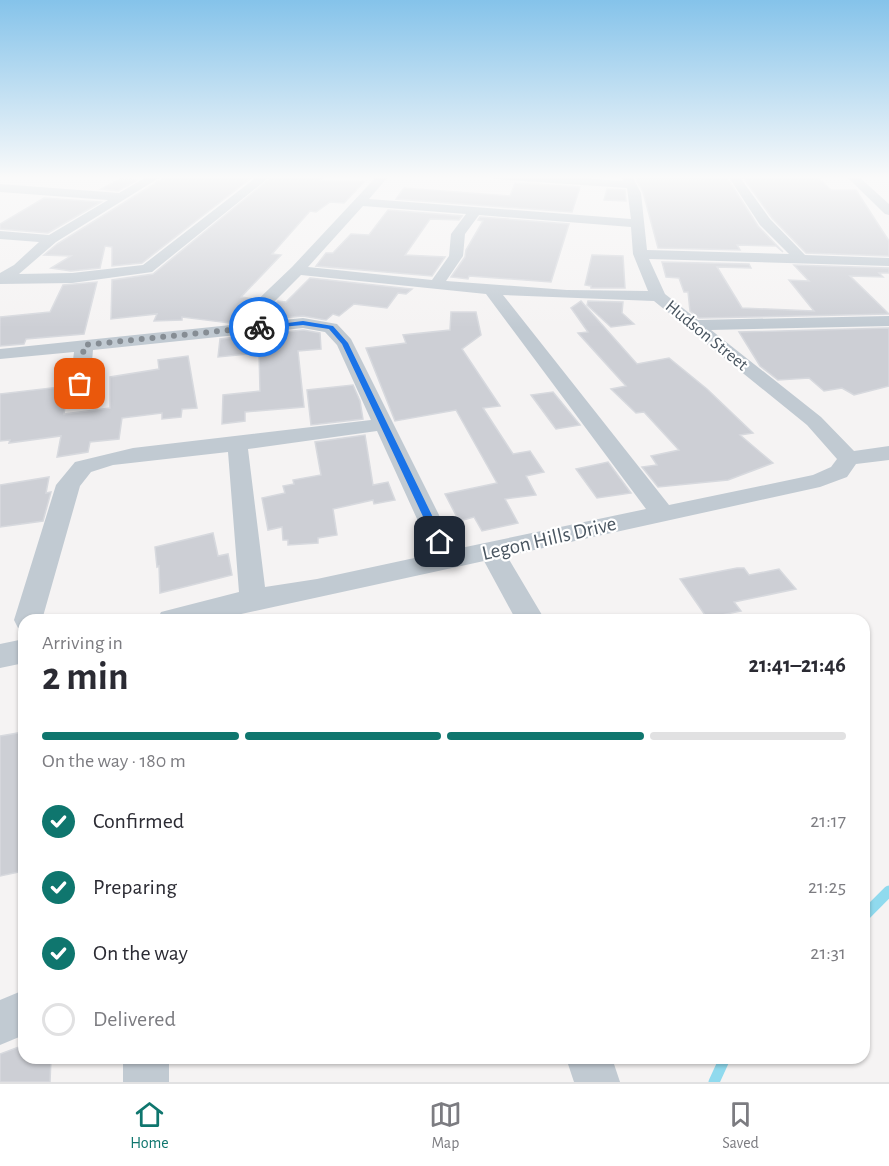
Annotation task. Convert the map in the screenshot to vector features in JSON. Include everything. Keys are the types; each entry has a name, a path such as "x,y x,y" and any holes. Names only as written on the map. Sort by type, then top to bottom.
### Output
{"street":[{"path":"1,279 30,259 51,239 72,226"},
{"path":"1,279 72,278 147,269 201,226"},
{"path":"236,330 339,226"},
{"path":"436,285 456,256 459,234 465,226"},
{"name":"Hudson Street","path":"636,226 640,254 658,296 814,421 849,458"},
{"path":"769,226 801,259"},
{"path":"0,235 51,239"},
{"path":"640,254 889,262"},
{"path":"297,270 580,297 658,296"},
{"path":"491,290 663,513"},
{"path":"694,325 889,321"},
{"path":"0,354 303,323 331,328 345,343 449,561"},
{"path":"83,393 80,384 84,345"},
{"path":"30,614 68,485 83,467 182,448 235,444 385,424"},
{"path":"235,444 239,452 253,599"},
{"path":"849,458 889,453"},
{"name":"Legon Hills Drive","path":"194,614 253,599 317,590 491,550 758,495 820,480 839,472 849,458"},
{"path":"491,550 528,614"},
{"path":"0,1023 18,1015"},
{"path":"146,1064 146,1082"},
{"path":"591,1064 597,1082"}],"building":[{"path":"0,226 59,226 48,233 0,229"},
{"path":"85,226 189,226 142,263 112,266 112,247 105,246 100,268 71,271 51,268 71,256 44,255"},
{"path":"211,226 296,226 272,254 281,255 241,297 255,299 230,323 182,317 182,320 154,321 157,314 111,319 112,280 153,274"},
{"path":"375,226 425,226 405,255 445,257 432,276 316,266 326,253 333,253 351,234 369,235"},
{"path":"480,226 568,226 551,282 469,276 468,279 451,277 465,257 466,250"},
{"path":"652,226 758,226 783,252 776,246 737,245 740,250 658,248"},
{"path":"780,226 880,226 889,241 889,256 806,253"},
{"path":"592,255 623,256 625,288 591,288 585,285"},
{"path":"662,262 749,264 751,268 717,267 742,308 814,311 789,280 809,281 794,265 889,268 889,273 879,273 883,277 850,276 889,314 699,318 690,311 688,292 684,292 679,278 666,277"},
{"path":"310,278 412,289 406,294 398,293 387,308 354,304 339,316 333,314 326,320 303,316 259,320 278,301 286,302"},
{"path":"97,282 84,334 26,339 24,344 0,346 0,317 50,312 63,285"},
{"path":"581,301 637,364 669,358 707,389 753,433 740,435 773,463 728,480 658,487 642,467 657,465 651,456 679,450 644,412 636,413 611,389 626,386 578,333 588,332 571,308"},
{"path":"588,301 623,302 622,313 634,324 611,327 587,305"},
{"path":"451,312 476,312 481,335 462,349 500,406 483,408 513,454 530,451 544,472 526,476 536,495 505,499 518,523 482,531 474,517 459,521 445,494 497,483 456,410 395,421 366,348 406,343 403,335 450,330"},
{"path":"889,328 889,386 854,395 842,388 824,391 809,378 778,380 760,366 739,332"},
{"path":"303,330 320,333 321,349 298,351 304,407 245,412 245,421 222,424 223,395 260,391 259,353 218,357 220,339"},
{"path":"188,356 197,408 182,409 181,417 162,419 162,413 122,418 119,439 90,442 88,452 57,457 61,436 9,443 10,440 0,441 0,394 68,386 64,414 110,408 110,377 159,369 158,360"},
{"path":"353,385 360,401 363,419 311,425 307,390"},
{"path":"553,392 580,425 556,429 531,395"},
{"path":"365,435 373,485 388,482 395,500 374,504 373,500 333,509 337,535 318,538 318,543 288,545 288,540 283,540 282,527 268,530 262,498 285,493 283,486 294,484 293,480 321,475 315,442"},
{"path":"608,462 631,493 597,498 576,469"},
{"path":"49,477 46,493 51,492 43,521 0,527 0,485"},
{"path":"213,533 218,556 228,554 232,575 160,593 159,566 157,567 155,547"},
{"path":"737,568 744,568 749,575 779,569 796,589 734,602 741,611 726,614 704,614 680,579"},
{"path":"18,733 18,872 0,876 0,736"},
{"path":"18,1047 18,1064 51,1064 50,1082 0,1082 0,1054"}],"waterway":[{"path":"870,910 889,891"},
{"path":"714,1082 722,1064"}],"way so far":[{"path":"80,384 80,366 84,345 259,327"}],"route":[{"path":"259,327 303,323 331,328 345,343 440,542"}]}
